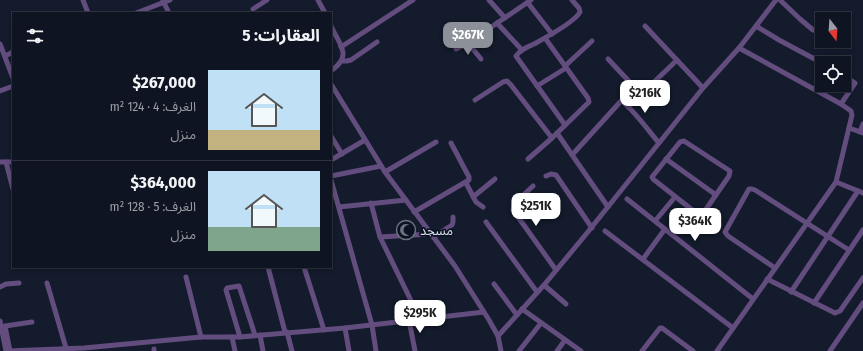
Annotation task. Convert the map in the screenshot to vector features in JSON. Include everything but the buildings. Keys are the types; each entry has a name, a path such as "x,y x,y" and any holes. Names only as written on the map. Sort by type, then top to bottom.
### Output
{"street":[{"path":"83,0 88,12"},
{"path":"138,12 170,0"},
{"path":"253,9 267,0"},
{"path":"318,0 324,12"},
{"path":"341,47 413,0"},
{"path":"489,0 505,18"},
{"path":"565,124 517,59 517,54 552,34 579,14 579,8 572,0"},
{"path":"498,336 544,285 592,228 703,88 739,48 776,0"},
{"path":"780,0 813,30"},
{"path":"456,49 468,43 530,1 552,34"},
{"path":"163,2 168,12"},
{"path":"497,23 522,50"},
{"path":"645,26 703,88"},
{"path":"756,26 815,59"},
{"path":"332,28 344,55 342,61 332,70"},
{"path":"528,159 589,102 588,98 545,38"},
{"path":"537,86 566,67 592,41"},
{"path":"342,61 351,60 377,42"},
{"path":"468,43 481,59"},
{"path":"0,44 1,50 5,56 12,75"},
{"path":"718,351 836,182 852,113 840,104 739,48"},
{"path":"5,56 12,52"},
{"path":"608,59 641,94"},
{"path":"628,107 677,60"},
{"path":"475,100 502,82 507,81 552,138"},
{"path":"0,90 12,86"},
{"path":"332,86 385,172 456,266 498,336 501,351"},
{"path":"840,104 848,92"},
{"path":"572,155 618,102 623,101 659,143"},
{"path":"849,128 862,132 863,124"},
{"path":"557,133 608,207"},
{"path":"332,138 342,154"},
{"path":"332,159 365,140"},
{"path":"684,141 728,169 729,176 716,194 700,216 652,177 680,142 684,141"},
{"path":"385,172 436,142"},
{"path":"414,212 469,180 469,177 451,143"},
{"path":"666,159 716,194"},
{"path":"0,162 12,162"},
{"path":"6,162 12,185"},
{"path":"332,176 381,166"},
{"path":"546,176 551,174 556,175 592,228"},
{"path":"473,197 495,179"},
{"path":"791,292 828,236 861,192 836,182"},
{"path":"466,183 476,202 483,207"},
{"path":"332,184 372,324 376,351"},
{"path":"533,186 515,203 513,208 556,270"},
{"path":"775,268 728,236 725,232 749,189 755,190 849,250"},
{"path":"656,221 675,197"},
{"path":"627,199 753,299"},
{"path":"338,207 406,200"},
{"path":"371,203 380,237 420,319"},
{"path":"380,237 432,236 452,225 453,217"},
{"path":"486,222 537,292"},
{"path":"643,259 665,229"},
{"path":"814,303 863,230"},
{"path":"605,231 733,328"},
{"path":"268,268 292,351"},
{"path":"304,268 324,330"},
{"path":"186,277 200,337"},
{"path":"767,279 835,313 839,312 863,278"},
{"path":"0,287 6,284 19,283"},
{"path":"47,283 66,348"},
{"path":"494,284 517,315"},
{"path":"544,285 566,304"},
{"path":"240,337 226,290 227,288 239,286 263,351"},
{"path":"830,351 863,303"},
{"path":"522,309 581,351"},
{"path":"8,351 66,348 200,337 240,337 345,328 484,312"},
{"path":"409,320 415,351"},
{"path":"0,321 8,351"},
{"path":"8,351 5,326 32,322"},
{"path":"519,351 541,323"},
{"path":"345,328 349,351"},
{"path":"642,351 660,328 693,351"},
{"path":"232,336 236,351"},
{"path":"557,351 565,340"}],"place":[{"name":"مسجد","path":"406,230"}]}
